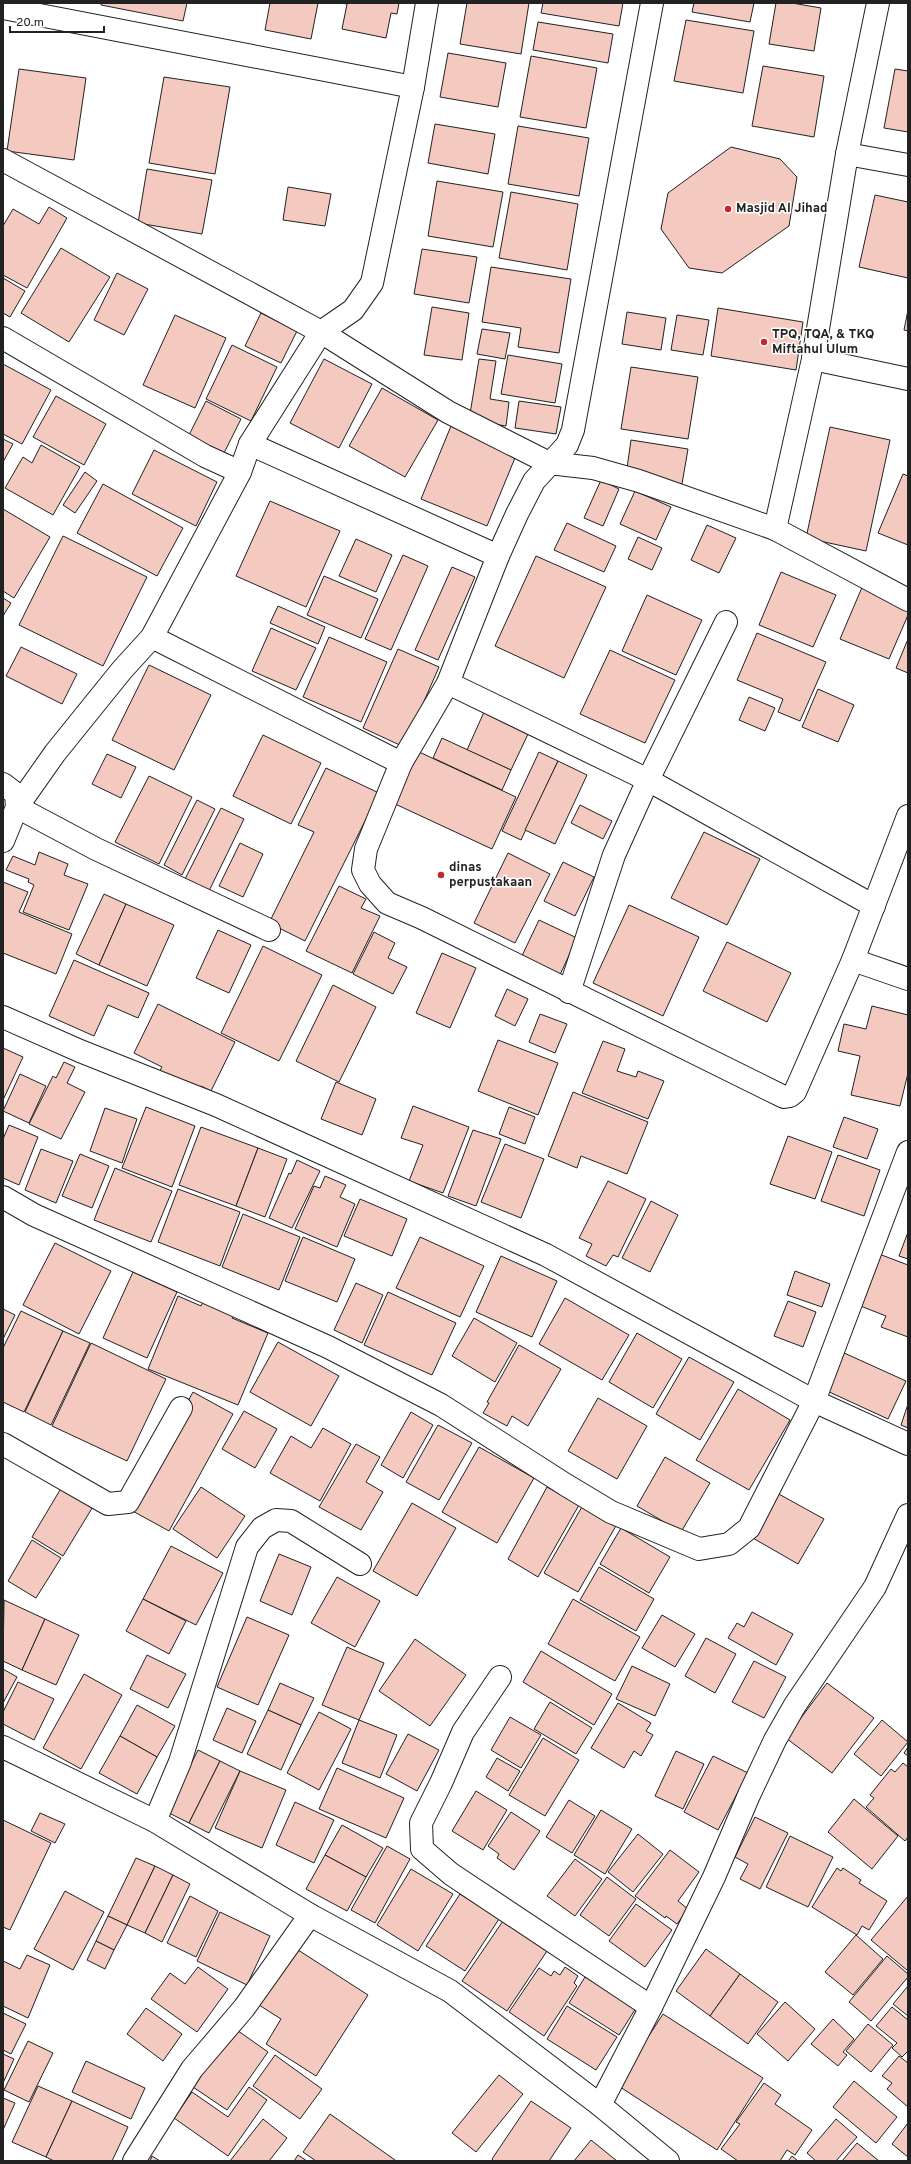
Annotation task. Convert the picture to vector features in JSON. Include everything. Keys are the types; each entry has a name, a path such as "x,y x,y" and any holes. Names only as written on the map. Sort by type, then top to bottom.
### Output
{"street":[{"path":"3,841 17,807 55,753 122,670 152,637 240,472 250,444 321,332 354,310 372,283 413,86 427,3"},
{"path":"652,3 573,430 567,445 549,462 534,481 516,514 448,683 401,763 366,849 363,870 370,884 387,903 422,918 784,1097 790,1096 795,1092 853,960 908,816"},
{"path":"775,529 813,359 847,154 878,3"},
{"path":"3,8 413,86"},
{"path":"847,154 908,166"},
{"path":"3,160 321,332 448,412 549,462 593,468 639,481 775,529 908,600"},
{"path":"3,338 205,456 240,472"},
{"path":"813,359 908,379"},
{"path":"250,444 498,556"},
{"path":"569,992 614,854 648,780 726,622"},
{"path":"152,637 401,763"},
{"path":"448,683 648,780 874,906"},
{"path":"3,784 16,794 17,807"},
{"path":"17,807 96,849 269,930"},
{"path":"853,960 908,978"},
{"path":"3,1017 80,1051 216,1105 546,1255 814,1402 908,1444"},
{"path":"3,1197 34,1215 328,1347 441,1405 611,1512 699,1549 729,1544 749,1528 814,1402 908,1152"},
{"path":"3,1444 108,1504 128,1502 181,1408"},
{"path":"600,2105 651,2007 714,1878 749,1795 775,1740 795,1705 875,1587 908,1515"},
{"path":"155,1821 180,1762 247,1547 262,1528 276,1520 290,1521 360,1564"},
{"path":"500,1677 463,1732 441,1783 421,1822 422,1849 451,1874 651,2007"},
{"path":"3,1748 155,1821 310,1915 450,1991 600,2105 668,2161"},
{"path":"134,2161 192,2069 244,2008 310,1915"}],"building":[{"path":"101,3 187,3 183,21 101,5"},
{"path":"270,3 318,3 311,39 265,30"},
{"path":"341,3 399,3 397,14 391,13 386,38 342,29 347,4"},
{"path":"467,3 529,3 521,54 460,44"},
{"path":"543,3 623,3 619,26 541,13"},
{"path":"694,3 754,3 750,22 692,12"},
{"path":"776,3 792,3 821,8 814,51 769,44"},
{"path":"686,20 754,31 743,93 674,81"},
{"path":"538,22 613,34 608,63 533,50"},
{"path":"448,53 506,63 498,107 440,97"},
{"path":"531,56 597,68 586,128 520,117"},
{"path":"763,66 824,76 814,137 752,126"},
{"path":"19,69 86,78 74,160 7,151"},
{"path":"895,69 908,71 908,132 884,128"},
{"path":"164,77 230,87 215,174 149,163"},
{"path":"435,124 495,134 488,174 428,163"},
{"path":"518,126 589,138 579,196 508,184"},
{"name":"Masjid Al Jihad","path":"731,147 780,159 797,177 789,226 722,273 689,268 661,229 668,193"},
{"path":"147,169 212,180 202,234 138,223"},
{"path":"437,181 503,192 493,247 428,236"},
{"path":"288,187 331,194 325,226 283,220"},
{"path":"511,192 578,204 567,270 499,258"},
{"path":"875,195 908,202 908,278 859,267"},
{"path":"49,207 67,218 27,288 3,275 3,226 13,209 39,224"},
{"path":"61,248 110,277 69,342 21,313"},
{"path":"422,249 477,257 469,303 414,294"},
{"path":"491,267 571,279 559,353 518,347 521,328 482,322"},
{"path":"117,273 148,289 124,335 94,320"},
{"path":"3,278 25,291 10,317 3,313"},
{"path":"432,307 469,313 462,360 424,355"},
{"path":"718,308 803,322 796,370 711,356"},
{"path":"908,310 908,331 904,330"},
{"path":"627,312 666,318 661,350 622,344"},
{"path":"261,313 297,331 281,363 245,346"},
{"path":"175,315 226,338 195,408 143,385"},
{"path":"677,315 709,320 703,355 671,350"},
{"path":"482,329 510,333 505,359 477,354"},
{"path":"232,345 277,367 251,421 206,399"},
{"path":"508,355 562,364 555,403 501,394"},
{"path":"324,359 372,384 339,448 290,423"},
{"path":"479,359 496,361 490,399 509,402 506,426 469,420"},
{"path":"3,364 51,390 22,444 3,434"},
{"path":"631,367 698,377 688,439 621,429"},
{"path":"382,388 438,420 405,477 349,446"},
{"path":"56,396 106,424 84,465 33,437"},
{"path":"206,401 241,419 224,453 189,435"},
{"path":"519,401 561,407 556,434 515,428"},
{"path":"451,426 517,453 487,526 421,499"},
{"path":"830,427 890,440 866,551 806,538"},
{"path":"3,439 13,444 3,462"},
{"path":"631,440 688,449 682,484 626,475"},
{"path":"41,445 80,467 53,515 5,488 23,457 32,463"},
{"path":"154,450 217,482 196,526 132,494"},
{"path":"85,472 97,481 75,513 63,505"},
{"path":"903,474 908,476 908,545 878,533"},
{"path":"601,480 619,489 603,526 584,518"},
{"path":"103,484 183,528 157,576 77,533"},
{"path":"635,491 671,507 656,540 620,524"},
{"path":"270,501 340,531 306,607 236,576"},
{"path":"3,509 50,537 14,598 3,591"},
{"path":"567,523 616,546 604,572 554,550"},
{"path":"707,525 736,538 719,573 691,560"},
{"path":"63,536 147,577 103,666 19,625"},
{"path":"638,537 662,548 652,570 628,559"},
{"path":"356,539 392,555 376,592 339,576"},
{"path":"403,555 428,566 391,650 365,639"},
{"path":"536,556 606,587 564,678 495,646"},
{"path":"452,567 475,577 438,660 415,650"},
{"path":"781,572 836,595 813,647 759,625"},
{"path":"324,576 378,599 361,638 307,615"},
{"path":"863,585 908,605 908,615 889,659 840,639"},
{"path":"647,595 702,620 676,675 622,651"},
{"path":"3,598 11,603 3,616"},
{"path":"278,606 325,627 318,644 270,623"},
{"path":"271,628 316,648 296,690 252,671"},
{"path":"757,633 826,662 800,721 778,712 783,699 737,680"},
{"path":"329,637 387,662 361,722 303,697"},
{"path":"908,639 908,673 896,668"},
{"path":"21,647 77,674 62,704 6,676"},
{"path":"398,649 439,667 404,747 363,728"},
{"path":"610,650 675,680 645,743 580,714"},
{"path":"149,665 211,695 174,770 112,740"},
{"path":"818,689 854,705 838,742 802,727"},
{"path":"749,697 775,708 765,731 739,720"},
{"path":"484,712 529,732 511,770 467,750"},
{"path":"263,735 321,763 291,824 233,796"},
{"path":"442,738 511,770 502,790 433,758"},
{"path":"417,751 516,797 492,849 393,803"},
{"path":"539,752 558,761 521,840 502,831"},
{"path":"107,754 136,767 121,798 92,784"},
{"path":"558,761 587,775 555,844 525,830"},
{"path":"326,768 379,793 305,941 269,923 314,832 298,825"},
{"path":"149,776 192,797 159,864 115,842"},
{"path":"197,800 215,809 182,875 164,865"},
{"path":"580,805 612,821 603,839 571,823"},
{"path":"221,808 244,819 209,891 185,879"},
{"path":"704,832 760,859 727,925 671,898"},
{"path":"240,843 263,854 243,897 219,886"},
{"path":"39,852 68,864 64,875 88,884 69,930 23,912 34,885 28,882 29,879 6,870 13,856 35,865"},
{"path":"508,853 550,874 515,943 474,923"},
{"path":"563,862 594,877 575,916 544,901"},
{"path":"3,882 28,892 19,912 72,934 56,974 3,953"},
{"path":"339,886 366,899 361,908 380,916 352,973 306,951"},
{"path":"104,894 126,904 99,965 76,954"},
{"path":"126,904 174,925 147,986 99,965"},
{"path":"629,905 699,937 663,1016 593,983"},
{"path":"539,920 577,938 558,979 520,960"},
{"path":"218,930 251,945 229,993 196,978"},
{"path":"374,932 395,943 388,958 407,967 393,994 353,974"},
{"path":"727,942 791,973 767,1022 703,991"},
{"path":"263,946 322,975 279,1061 221,1033"},
{"path":"442,953 476,968 450,1028 416,1013"},
{"path":"74,960 149,993 138,1018 108,1005 94,1036 49,1016"},
{"path":"333,985 376,1007 339,1082 296,1061"},
{"path":"507,989 528,999 515,1026 495,1016"},
{"path":"158,1004 235,1042 211,1091 201,1086 197,1093 158,1074 162,1067 134,1053"},
{"path":"872,1006 908,1015 908,1073 900,1106 851,1095 860,1056 838,1051 844,1024 866,1029"},
{"path":"540,1014 567,1024 555,1053 529,1042"},
{"path":"498,1040 558,1063 538,1115 478,1091"},
{"path":"603,1041 625,1049 617,1071 636,1077 638,1071 664,1081 648,1119 582,1093"},
{"path":"3,1048 23,1057 3,1100"},
{"path":"64,1062 75,1067 67,1083 85,1092 61,1139 29,1124 53,1076 56,1078"},
{"path":"20,1074 46,1086 29,1123 3,1111"},
{"path":"336,1082 376,1099 362,1135 321,1119"},
{"path":"573,1092 648,1122 627,1174 581,1156 577,1168 548,1156"},
{"path":"413,1106 469,1127 443,1193 409,1181 423,1145 401,1138"},
{"path":"146,1107 195,1126 172,1187 122,1168"},
{"path":"509,1107 535,1117 525,1144 499,1134"},
{"path":"105,1108 137,1119 122,1163 90,1151"},
{"path":"844,1117 878,1129 867,1159 833,1147"},
{"path":"9,1125 38,1137 19,1185 3,1178 3,1139"},
{"path":"201,1127 258,1148 236,1206 179,1185"},
{"path":"473,1130 501,1139 476,1206 448,1196"},
{"path":"788,1136 832,1152 815,1199 770,1184"},
{"path":"505,1144 544,1159 521,1218 481,1202"},
{"path":"258,1148 287,1159 265,1217 236,1206"},
{"path":"41,1149 73,1161 56,1203 25,1190"},
{"path":"80,1154 109,1166 92,1208 62,1196"},
{"path":"838,1155 880,1170 864,1216 821,1201"},
{"path":"297,1160 320,1171 292,1228 269,1218 289,1173 291,1174"},
{"path":"115,1168 172,1191 151,1242 94,1220"},
{"path":"325,1176 346,1185 340,1197 355,1204 337,1247 295,1229 314,1186 320,1188"},
{"path":"608,1181 646,1199 618,1257 613,1255 606,1266 586,1256 592,1244 579,1238"},
{"path":"178,1189 240,1212 220,1266 158,1242"},
{"path":"360,1199 407,1219 392,1256 344,1236"},
{"path":"651,1201 678,1215 650,1272 622,1258"},
{"path":"243,1214 300,1237 279,1290 222,1267"},
{"path":"908,1232 908,1259 899,1256"},
{"path":"303,1237 355,1259 337,1302 285,1281"},
{"path":"420,1237 484,1266 460,1317 396,1288"},
{"path":"55,1243 111,1271 79,1334 23,1305"},
{"path":"879,1254 908,1265 908,1337 881,1327 886,1316 858,1305"},
{"path":"501,1256 557,1281 532,1337 476,1312"},
{"path":"795,1271 830,1284 822,1307 787,1295"},
{"path":"133,1272 177,1292 147,1358 103,1338"},
{"path":"356,1283 383,1295 362,1343 334,1330"},
{"path":"388,1292 456,1323 432,1375 364,1345"},
{"path":"178,1296 201,1306 205,1298 236,1310 232,1318 268,1333 238,1405 148,1369"},
{"path":"565,1298 629,1335 602,1380 539,1344"},
{"path":"788,1301 816,1312 803,1347 774,1336"},
{"path":"3,1309 15,1315 3,1339"},
{"path":"21,1311 63,1331 24,1412 3,1402 3,1348"},
{"path":"474,1318 517,1343 495,1382 452,1356"},
{"path":"63,1331 90,1343 51,1425 25,1412"},
{"path":"637,1333 682,1359 653,1408 609,1382"},
{"path":"278,1342 339,1376 311,1426 250,1392"},
{"path":"91,1343 166,1379 127,1461 52,1426"},
{"path":"519,1345 561,1369 528,1426 512,1416 507,1426 483,1413 489,1403 487,1402"},
{"path":"842,1352 906,1381 888,1419 825,1390"},
{"path":"689,1357 734,1382 700,1440 656,1414"},
{"path":"738,1389 790,1420 749,1490 696,1460"},
{"path":"193,1392 233,1414 169,1531 129,1509"},
{"path":"598,1398 647,1426 617,1479 568,1451"},
{"path":"908,1404 908,1428 901,1425"},
{"path":"244,1411 277,1429 255,1468 222,1449"},
{"path":"411,1412 433,1425 403,1478 381,1465"},
{"path":"438,1425 472,1443 439,1500 406,1482"},
{"path":"323,1428 351,1444 320,1501 270,1473 291,1436 311,1448"},
{"path":"356,1444 380,1457 366,1482 383,1492 361,1530 319,1507"},
{"path":"479,1447 534,1478 497,1543 442,1512"},
{"path":"665,1457 710,1483 681,1532 637,1506"},
{"path":"63,1485 97,1500 63,1556 32,1537"},
{"path":"201,1487 245,1516 217,1558 173,1529"},
{"path":"547,1487 579,1505 538,1577 508,1559"},
{"path":"777,1493 824,1519 798,1564 751,1537"},
{"path":"412,1503 456,1528 417,1596 373,1571"},
{"path":"583,1505 617,1524 578,1592 544,1573"},
{"path":"621,1528 670,1557 649,1593 600,1564"},
{"path":"32,1540 61,1558 36,1598 8,1581"},
{"path":"171,1546 223,1573 196,1625 143,1599"},
{"path":"279,1554 311,1567 292,1615 260,1601"},
{"path":"599,1567 654,1599 636,1631 580,1600"},
{"path":"337,1577 380,1601 355,1647 311,1623"},
{"path":"143,1599 186,1621 169,1654 126,1631"},
{"path":"573,1599 640,1637 615,1681 548,1644"},
{"path":"4,1600 45,1619 22,1670 3,1661"},
{"path":"752,1612 793,1634 776,1665 728,1638 737,1623 744,1627"},
{"path":"662,1615 695,1634 675,1667 642,1648"},
{"path":"247,1617 289,1635 258,1705 217,1687"},
{"path":"45,1619 79,1635 56,1685 22,1670"},
{"path":"706,1638 736,1654 715,1693 685,1676"},
{"path":"415,1639 466,1675 430,1726 379,1691"},
{"path":"347,1647 384,1663 359,1720 322,1705"},
{"path":"541,1651 612,1694 594,1725 523,1682"},
{"path":"147,1655 186,1674 168,1708 130,1689"},
{"path":"754,1661 786,1677 764,1718 732,1702"},
{"path":"632,1666 670,1684 655,1716 616,1699"},
{"path":"3,1669 17,1677 3,1703"},
{"path":"84,1674 122,1695 81,1769 43,1748"},
{"path":"18,1682 54,1699 34,1740 3,1724 3,1712"},
{"path":"280,1683 314,1698 301,1725 268,1710"},
{"path":"827,1683 874,1718 832,1773 786,1738"},
{"path":"550,1702 592,1728 576,1754 534,1729"},
{"path":"618,1703 651,1723 646,1731 653,1735 641,1756 634,1751 624,1768 591,1748"},
{"path":"137,1705 175,1726 157,1757 120,1736"},
{"path":"227,1708 256,1721 242,1753 213,1740"},
{"path":"268,1710 301,1725 281,1770 247,1754"},
{"path":"319,1712 351,1729 319,1790 287,1773"},
{"path":"510,1717 541,1735 521,1768 491,1750"},
{"path":"359,1720 397,1735 380,1778 342,1763"},
{"path":"882,1720 908,1742 881,1776 854,1754"},
{"path":"408,1734 439,1750 417,1791 386,1774"},
{"path":"120,1736 157,1757 137,1794 99,1773"},
{"path":"543,1738 579,1760 545,1816 509,1795"},
{"path":"908,1747 908,1756 904,1753"},
{"path":"198,1750 220,1761 189,1823 167,1812"},
{"path":"676,1751 704,1764 683,1809 655,1796"},
{"path":"713,1756 748,1773 718,1830 684,1812"},
{"path":"497,1758 520,1771 508,1791 486,1777"},
{"path":"220,1761 240,1771 209,1833 189,1823"},
{"path":"903,1763 908,1767 908,1837 905,1841 866,1807 874,1798 870,1795 891,1769 895,1772"},
{"path":"337,1768 404,1798 386,1838 319,1809"},
{"path":"240,1771 286,1790 262,1848 215,1828"},
{"path":"476,1791 507,1810 483,1850 452,1831"},
{"path":"854,1799 898,1836 872,1869 828,1832"},
{"path":"569,1800 595,1816 572,1853 546,1837"},
{"path":"295,1802 334,1820 314,1863 276,1845"},
{"path":"601,1810 632,1829 605,1874 574,1855"},
{"path":"511,1812 540,1831 514,1870 497,1858 499,1854 488,1846"},
{"path":"40,1813 65,1824 55,1843 31,1831"},
{"path":"755,1817 788,1833 760,1889 740,1879 748,1864 735,1857"},
{"path":"3,1820 51,1843 10,1930 3,1927"},
{"path":"342,1825 383,1848 366,1877 325,1855"},
{"path":"638,1834 663,1854 633,1892 608,1872"},
{"path":"790,1836 833,1857 808,1907 766,1887"},
{"path":"387,1846 410,1859 375,1923 351,1910"},
{"path":"670,1850 699,1872 678,1901 688,1909 677,1924 666,1916 665,1918 635,1896"},
{"path":"325,1855 366,1877 347,1911 306,1889"},
{"path":"136,1858 155,1866 127,1925 108,1916"},
{"path":"575,1859 602,1879 575,1916 547,1896"},
{"path":"155,1866 173,1875 145,1933 127,1925"},
{"path":"837,1868 841,1871 843,1868 861,1880 859,1883 887,1901 869,1930 862,1926 857,1935 812,1907"},
{"path":"411,1869 453,1894 418,1951 377,1925"},
{"path":"173,1875 190,1884 162,1942 145,1933"},
{"path":"607,1877 636,1899 609,1936 580,1915"},
{"path":"65,1891 104,1912 73,1970 34,1949"},
{"path":"460,1894 499,1919 465,1971 426,1946"},
{"path":"190,1896 218,1911 196,1957 167,1943"},
{"path":"908,1896 908,1971 871,1940"},
{"path":"636,1904 672,1930 645,1967 609,1941"},
{"path":"220,1912 270,1936 247,1985 197,1961"},
{"path":"108,1916 127,1925 114,1950 96,1941"},
{"path":"503,1921 547,1951 507,2011 462,1981"},
{"path":"856,1935 883,1959 853,1995 825,1972"},
{"path":"96,1941 114,1950 105,1969 87,1960"},
{"path":"295,1948 368,1995 316,2076 266,2044 281,2019 259,2005"},
{"path":"706,1949 740,1974 710,2016 676,1991"},
{"path":"27,1955 50,1965 28,2018 3,2006 3,1961 20,1969"},
{"path":"887,1956 908,1974 908,1977 871,2021 849,2002"},
{"path":"198,1967 228,1989 197,2032 151,1999 170,1973 185,1984"},
{"path":"565,1967 578,1976 574,1983 577,1986 544,2036 509,2012 539,1968 551,1976 554,1971 560,1975"},
{"path":"740,1974 778,2002 748,2044 710,2016"},
{"path":"585,1977 636,2008 619,2035 569,2003"},
{"path":"908,1986 908,2016 893,2004"},
{"path":"785,2002 815,2029 788,2061 757,2034"},
{"path":"567,2006 617,2037 596,2070 547,2039"},
{"path":"892,2007 908,2020 908,2051 902,2057 892,2048 897,2043 876,2026"},
{"path":"146,2008 182,2034 163,2061 127,2034"},
{"path":"3,2013 26,2024 11,2054 3,2050"},
{"path":"663,2014 763,2078 717,2150 617,2085"},
{"path":"833,2019 854,2039 843,2052 847,2055 838,2066 811,2044"},
{"path":"868,2024 893,2045 871,2072 846,2051"},
{"path":"234,2028 268,2052 227,2110 193,2087"},
{"path":"28,2041 53,2053 29,2102 4,2090"},
{"path":"3,2054 14,2059 3,2083"},
{"path":"275,2055 322,2089 300,2119 253,2086"},
{"path":"899,2056 908,2063 908,2107 887,2089 892,2083 882,2076"},
{"path":"86,2061 145,2088 131,2119 72,2092"},
{"path":"499,2075 523,2094 476,2152 452,2133"},
{"path":"854,2081 897,2117 876,2143 833,2107"},
{"path":"764,2083 781,2095 775,2104 812,2130 795,2155 787,2150 780,2161 738,2161 721,2149 740,2124 736,2122"},
{"path":"38,2086 72,2101 46,2157 12,2142"},
{"path":"249,2087 267,2100 228,2156 174,2118 192,2092 228,2117"},
{"path":"3,2098 15,2103 3,2130"},
{"path":"72,2101 128,2127 112,2161 54,2161 46,2157"},
{"path":"531,2101 571,2128 549,2161 494,2161 492,2159"},
{"path":"330,2114 395,2160 316,2161 303,2152"},
{"path":"263,2119 287,2138 269,2161 230,2161"},
{"path":"836,2119 857,2137 836,2161 816,2161 807,2153"},
{"path":"908,2123 908,2157 892,2144"},
{"path":"591,2140 617,2161 574,2161"},
{"path":"857,2143 879,2161 842,2161"},
{"path":"298,2155 307,2161 294,2161"},
{"path":"152,2156 160,2161 150,2161"},
{"path":"792,2156 798,2161 788,2161"}],"place":[{"name":"Masjid Al Jihad","path":"728,209"},
{"name":"TPQ, TQA, & TKQ Miftahul Ulum","path":"764,342"},
{"name":"dinas perpustakaan","path":"441,875"}]}
